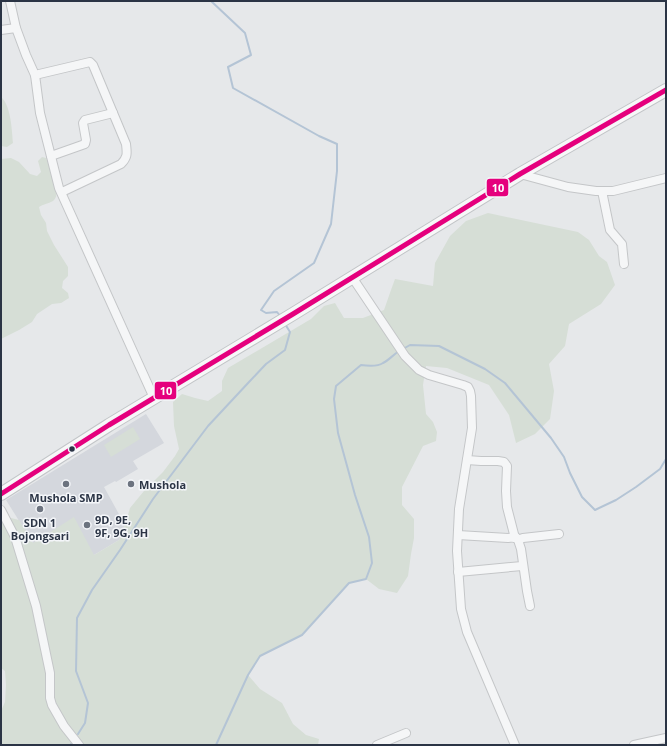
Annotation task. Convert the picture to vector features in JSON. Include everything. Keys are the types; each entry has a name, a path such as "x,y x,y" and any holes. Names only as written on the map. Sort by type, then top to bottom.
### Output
{"main road":[{"path":"1,494 109,425 520,174 666,90"}],"street":[{"path":"10,1 16,28 35,74 40,112 59,188 154,398"},
{"path":"1,30 16,28"},
{"path":"35,74 90,62 93,65 126,144 127,153 121,164 62,192"},
{"path":"50,156 85,144 86,140 83,123 85,120 113,113"},
{"path":"520,174 568,187 602,191 613,191 666,178"},
{"path":"602,191 610,230 622,244 624,264"},
{"path":"352,277 405,356 429,376 457,382 468,387 470,391 472,428 459,508 457,551 461,609 467,632 515,745"},
{"path":"467,460 498,461 504,462 507,466 507,507 516,539 521,550 522,566 530,606"},
{"path":"1,510 15,537 36,606 50,673 50,698 52,705 64,726 79,745"},
{"path":"458,535 516,539 558,534"},
{"path":"458,572 522,566"},
{"path":"378,745 406,733"},
{"path":"634,745 666,738"}],"shaded area":[{"path":"1,97 7,106 11,125 13,143 7,147 1,146"},
{"path":"42,157 46,158 50,167 55,180 57,192 53,201 39,207 41,215 46,223 47,231 68,267 68,276 63,281 62,288 68,293 69,298 61,303 52,304 37,314 32,322 1,339 1,159 11,158 19,162 30,174 37,176 41,172 38,161"},
{"path":"488,213 578,232 589,240 599,256 607,262 615,285 601,304 569,324 565,346 549,364 554,391 550,419 535,434 516,443 509,415 489,385 447,368 426,366 423,385 426,414 433,422 437,432 436,441 423,446 402,487 402,505 414,519 414,538 408,576 397,593 379,589 366,579 349,583 302,635 260,656 248,675 260,689 282,703 293,724 306,735 319,739 318,745 1,745 1,711 5,702 6,685 5,671 1,668 1,522 4,523 11,518 19,520 33,543 74,517 94,555 119,540 130,508 163,472 179,449 174,426 173,402 182,394 208,401 222,391 222,381 228,368 311,319 324,306 335,303 344,318 363,318 384,310 395,279 433,286 435,263 450,236 466,221"},
{"path":"146,414 164,443 133,461 138,469 104,487 125,525 119,540 94,555 33,543 6,500"},
{"path":"133,427 140,439 111,457 104,445"}],"waterway":[{"path":"211,1 245,33 251,55 228,67 233,88 319,136 337,144 337,171 331,224 314,263 274,291 261,310 266,313 277,312 281,317"},
{"path":"78,734 85,723 88,703 76,671 77,618 92,590 153,499 208,426 266,364 285,350 290,332 285,324"},
{"path":"403,349 410,345 439,346 485,369 505,383 551,438 564,457 582,497 595,510 616,500 636,487 660,469 666,459"},
{"path":"216,745 248,675 260,656 302,635 349,583 366,579 372,563 369,537 355,495 338,433 334,399 336,386 361,365 372,366 381,364 399,351"}],"transit line":[{"name":"10","path":"1,494 109,425 520,174 666,90"}],"place":[{"name":"Mushola SMP","path":"66,484"},
{"name":"Mushola","path":"131,484"},
{"name":"SDN 1 Bojongsari","path":"40,509"},
{"name":"9D, 9E, 9F, 9G, 9H","path":"87,525"}]}
